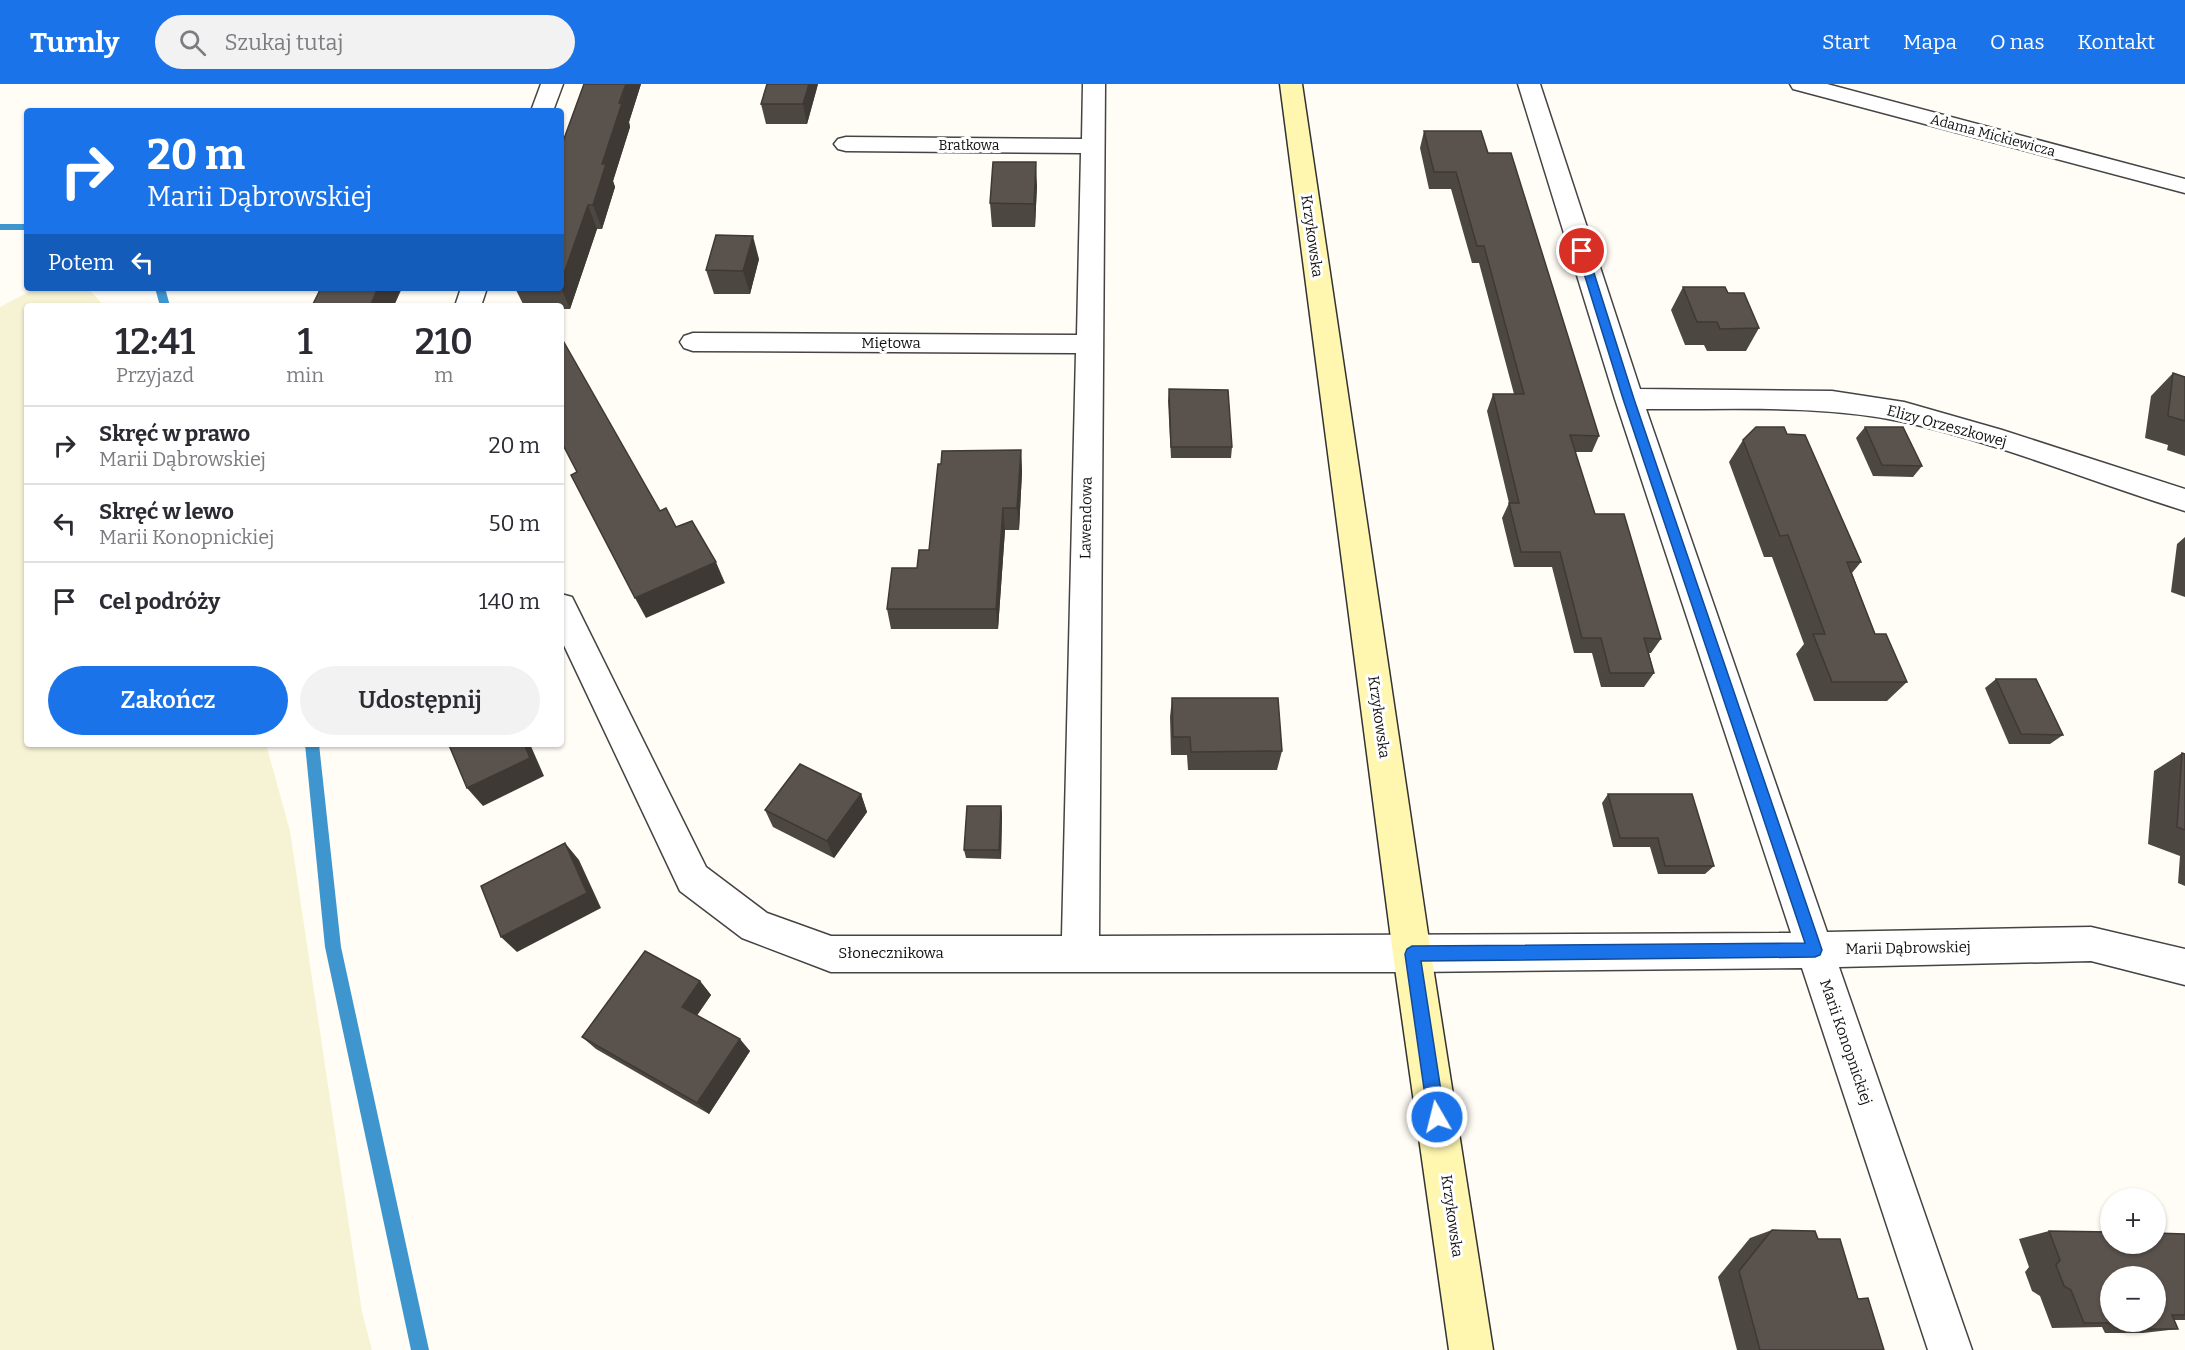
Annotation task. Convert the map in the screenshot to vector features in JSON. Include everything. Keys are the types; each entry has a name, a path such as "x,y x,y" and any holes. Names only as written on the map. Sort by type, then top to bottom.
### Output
{"street":[{"path":"543,108 552,84"},
{"name":"Lawendowa","path":"1080,953 1094,84"},
{"name":"Krzykowska","path":"1291,84 1412,954 1472,1350"},
{"name":"Marii Konopnickiej","path":"1529,84 1629,399 1950,1350"},
{"name":"Adama Mickiewicza","path":"1801,84 2185,186"},
{"name":"Bratkowa","path":"846,144 1092,146"},
{"name":"Miętowa","path":"693,342 1089,344"},
{"name":"Elizy Orzeszkowej","path":"1629,399 1833,400 1904,412 1992,437 2185,500"},
{"name":"Słonecznikowa","path":"564,612 693,879 754,926 831,954 1412,954"},
{"name":"Marii Dąbrowskiej","path":"1412,954 1815,950 2091,944 2185,967"}],"shaded area":[{"path":"30,291 91,291 101,303 24,303 24,747 267,747 290,831 362,1312 372,1350 0,1350 0,307"}],"building":[{"path":"584,84 626,84 602,164 606,164 593,205 588,205 564,273 564,139"},
{"path":"767,84 809,84 803,104 761,104"},
{"path":"1424,131 1481,131 1488,153 1511,153 1599,436 1570,435 1595,514 1624,514 1661,639 1644,638 1654,673 1610,673 1601,638 1582,638 1560,552 1521,552 1509,503 1519,503 1493,394 1524,394 1484,246 1477,246 1456,172 1434,172"},
{"path":"993,162 1036,162 1034,204 990,203"},
{"path":"716,235 753,236 743,271 706,270"},
{"path":"1683,287 1725,287 1728,293 1744,293 1759,328 1720,329 1717,322 1697,322"},
{"path":"320,291 377,291 371,303 314,303"},
{"path":"564,342 660,511 666,508 676,527 692,521 716,562 635,598 571,475 577,472 564,447"},
{"path":"2173,373 2185,377 2185,421 2168,416"},
{"path":"1169,389 1228,390 1232,447 1171,447"},
{"path":"1756,427 1784,427 1787,434 1805,435 1861,562 1847,562 1875,634 1886,634 1907,682 1832,682 1813,634 1825,634 1788,535 1780,536 1743,440"},
{"path":"1865,427 1903,427 1922,466 1882,465"},
{"path":"1021,450 1017,508 1003,508 996,609 887,609 892,568 917,568 919,550 929,550 938,464 941,464 942,451"},
{"path":"1996,679 2036,679 2063,735 2021,734"},
{"path":"1172,698 1278,698 1282,751 1191,752 1190,737 1173,737"},
{"path":"450,747 525,747 530,758 467,788"},
{"path":"2182,753 2185,754 2185,830 2177,827"},
{"path":"800,764 861,794 827,841 765,810"},
{"path":"1608,794 1692,794 1714,866 1665,866 1658,838 1620,838"},
{"path":"967,806 1001,806 999,850 964,850"},
{"path":"565,843 587,893 501,937 481,886"},
{"path":"645,951 700,981 682,1007 740,1039 697,1103 582,1037"},
{"path":"1772,1230 1815,1231 1818,1239 1840,1239 1858,1299 1868,1298 1884,1350 1760,1350 1739,1271"},
{"path":"2049,1231 2100,1232 2100,1254 2166,1254 2166,1233 2185,1234 2185,1315 2172,1315 2178,1329 2166,1329 2166,1266 2100,1266 2100,1323 2084,1323 2071,1290 2064,1286 2056,1265 2060,1260"}],"waterway":[{"path":"0,227 24,227"},
{"path":"161,291 164,303"},
{"path":"312,747 333,947 420,1350"}],"route":[{"path":"1437,1117 1412,954 1815,950 1629,399 1582,251"}]}
